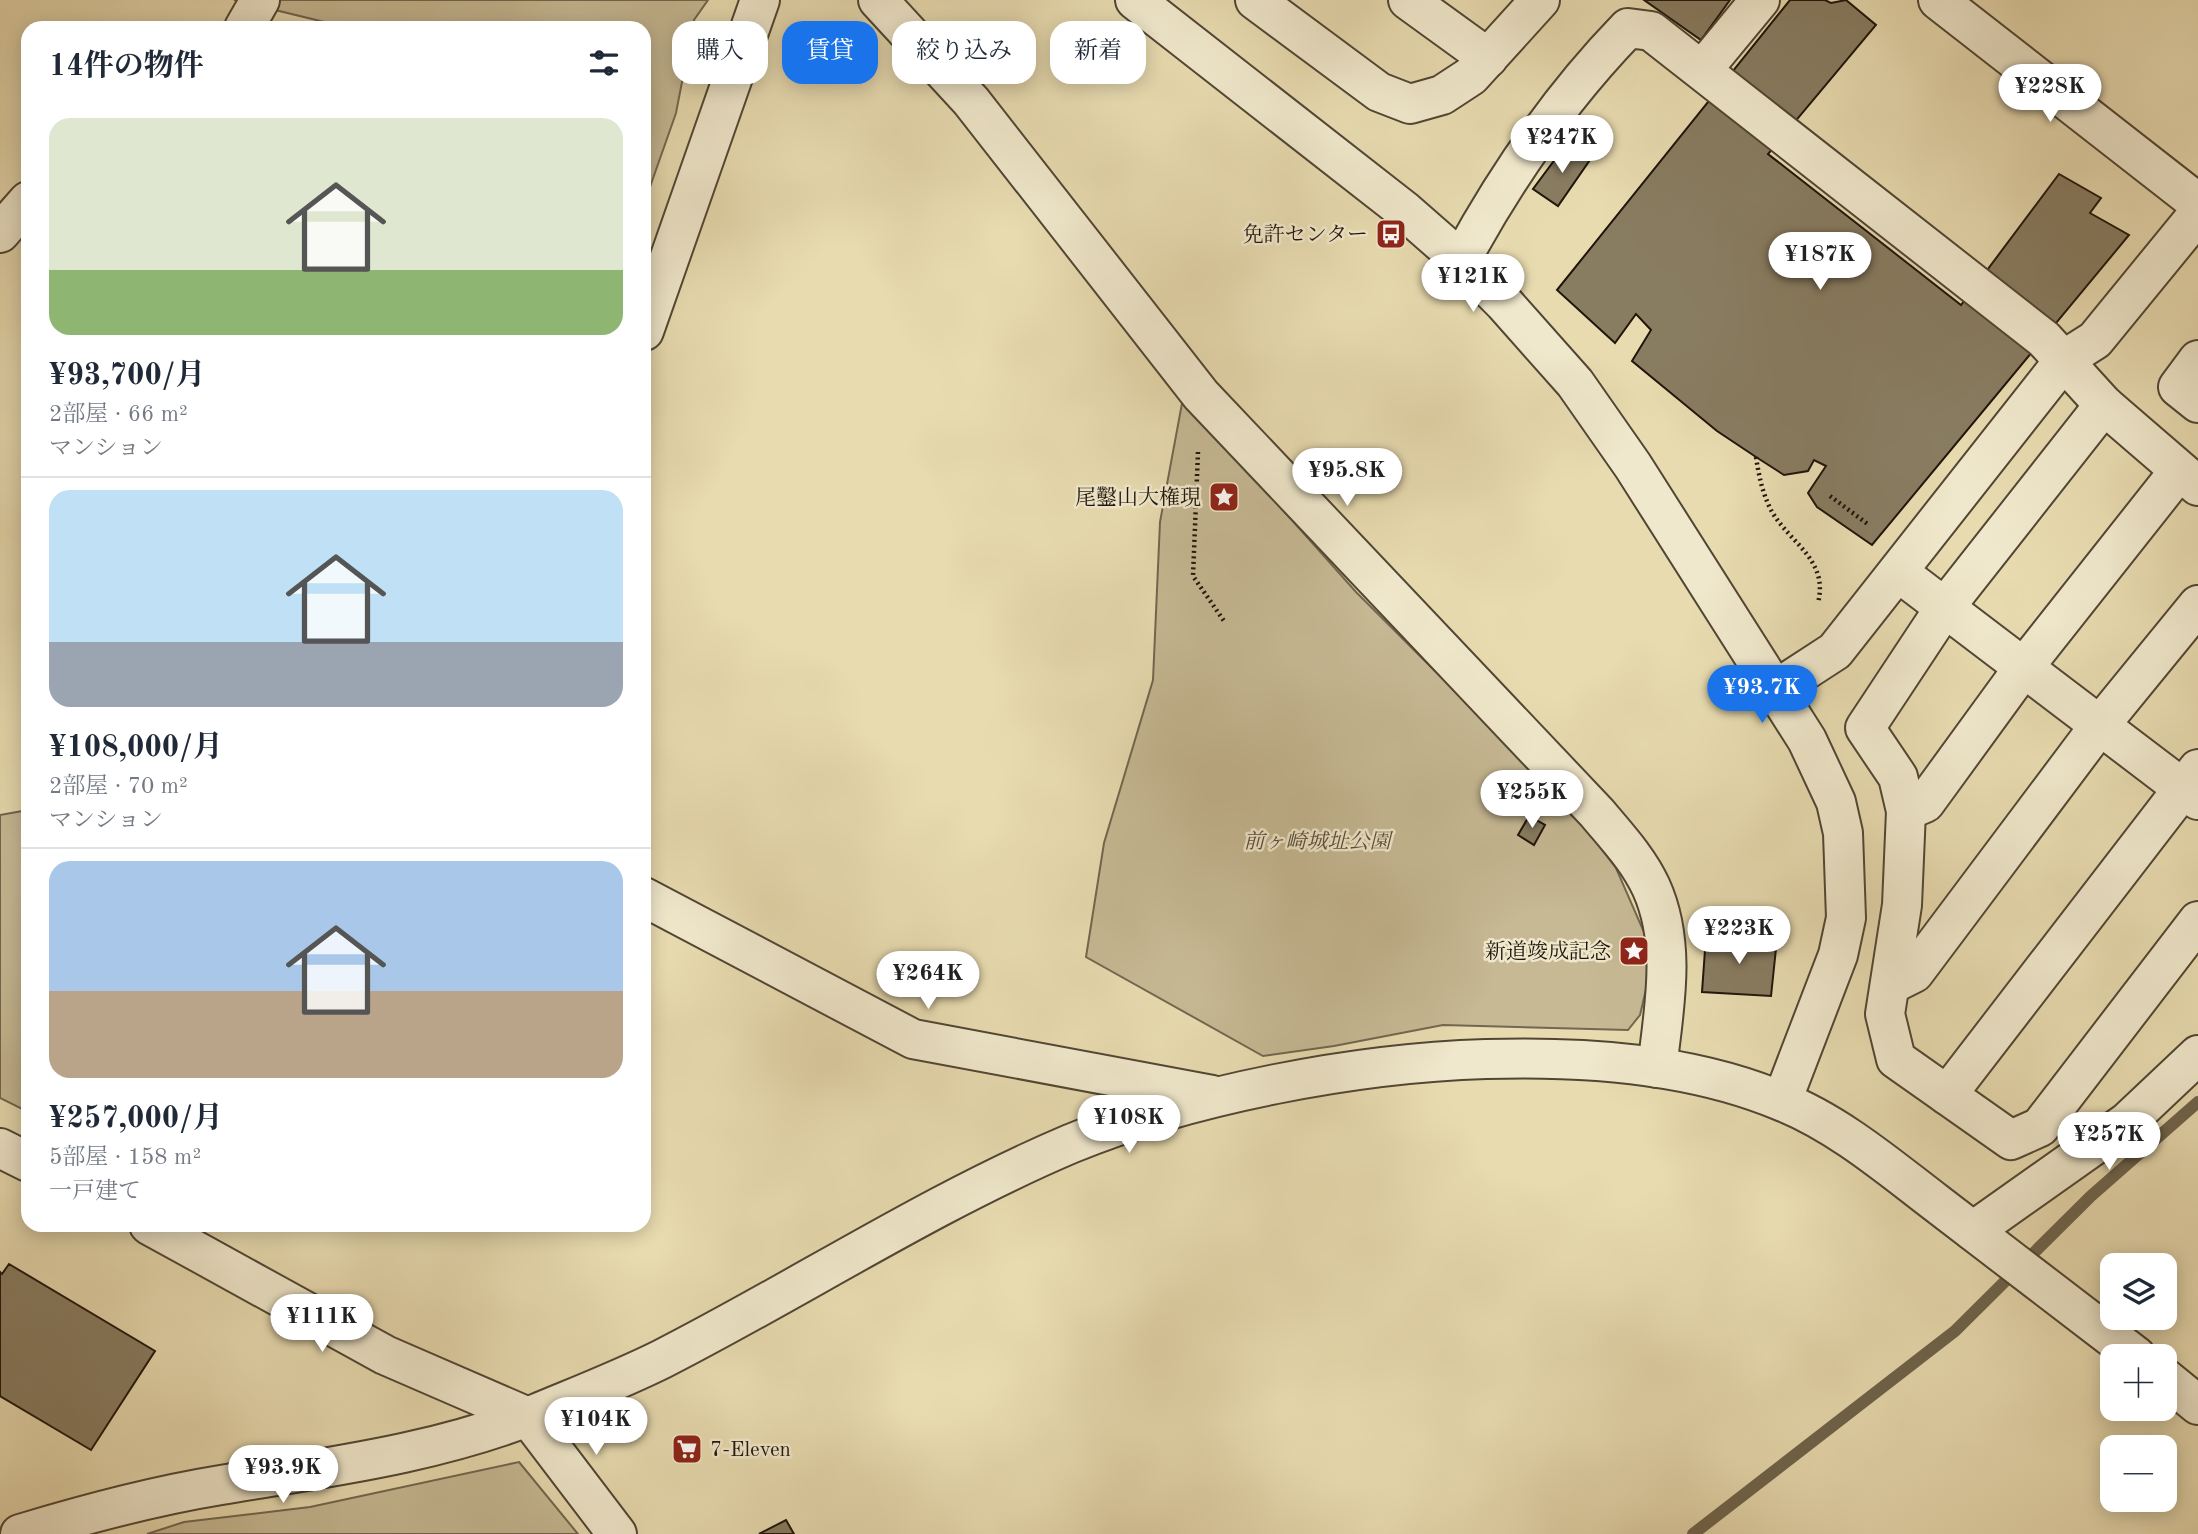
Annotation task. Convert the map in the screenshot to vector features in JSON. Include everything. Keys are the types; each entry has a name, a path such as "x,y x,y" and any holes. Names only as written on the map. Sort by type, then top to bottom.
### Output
{"street":[{"path":"248,21 260,0"},
{"path":"651,283 655,256 761,0"},
{"path":"878,0 971,101 1200,395 1597,813 1633,856 1658,906 1667,956 1657,1068"},
{"path":"1135,0 1332,153 1461,260 1575,383 1633,466 1807,740 1836,802 1843,833 1846,918 1838,955 1782,1101"},
{"path":"1255,0 1296,12 1379,92 1410,104 1442,95 1471,76 1540,0"},
{"path":"1408,0 1488,58"},
{"path":"1703,69 1760,0"},
{"path":"1938,0 2198,203"},
{"path":"1461,260 1540,135 1604,52 1628,28 1651,31 1987,292 2065,359 2104,405 2188,479 2024,667 1925,803 1906,811"},
{"path":"0,233 21,209"},
{"path":"1775,690 1835,651 2065,359 2095,340 2198,214"},
{"path":"2198,360 2178,387 2198,403"},
{"path":"2104,405 1945,607 1865,728 1898,777 1906,811 1902,905 1885,1014 1896,1059 2011,1140 2040,1127 2198,921"},
{"path":"1898,572 2198,800"},
{"path":"1890,985 1914,974 2101,725 2198,605"},
{"path":"1947,1095 2198,769"},
{"path":"651,901 913,1039 1221,1097"},
{"path":"1973,1231 2127,1122 2198,1055"},
{"path":"20,1534 93,1512 214,1486 400,1457 528,1417 659,1361 903,1227 1074,1143 1137,1120 1221,1097 1342,1073 1441,1061 1590,1060 1657,1068 1719,1082 1782,1101 1829,1127 1890,1168 2120,1344"},
{"path":"0,1148 21,1159"},
{"path":"162,1232 385,1354 528,1417 617,1534"},
{"path":"2177,1388 2198,1405"}],"path":[{"path":"1200,395 1193,576 1224,621"},
{"path":"1756,457 1759,482 1772,511 1809,554 1819,575 1821,592 1817,607"},
{"path":"1830,496 1869,524"}],"green space":[{"path":"234,0 708,0 694,21 672,21 672,84 682,84 676,113 651,184 651,21 320,21"},
{"name":"前ヶ崎城址公園","path":"1183,398 1356,592 1562,798 1616,868 1654,955 1640,1015 1628,1030 1443,1025 1334,1046 1263,1056 1086,957 1104,843 1153,680 1160,522"},
{"path":"21,811 21,1108 0,1098 0,815"},
{"path":"519,1462 578,1534 147,1534 184,1522 310,1507"}],"building":[{"path":"1644,0 1730,0 1701,40"},
{"path":"1790,0 1825,0 1831,3 1846,0 1876,25 1768,154 1961,305 2059,174 2101,198 2090,213 2129,235 1872,545 1817,507 1808,493 1826,466 1814,460 1808,471 1784,475 1756,457 1717,431 1632,361 1651,330 1636,314 1615,343 1557,290"},
{"path":"1565,146 1580,157 1584,152 1592,157 1558,206 1533,189"},
{"path":"1529,816 1545,825 1534,845 1518,835"},
{"path":"1706,936 1777,939 1771,996 1702,992"},
{"path":"9,1264 155,1351 91,1450 0,1396 0,1272 2,1274"},
{"path":"786,1520 794,1534 759,1534"}],"waterway":[{"path":"1693,1534 1955,1331 2091,1196 2198,1102"}],"place":[{"name":"免許センター","path":"1391,234"},
{"name":"尾鑿山大権現","path":"1224,497"},
{"name":"新道竣成記念","path":"1634,951"},
{"name":"7-Eleven","path":"687,1449"}]}
